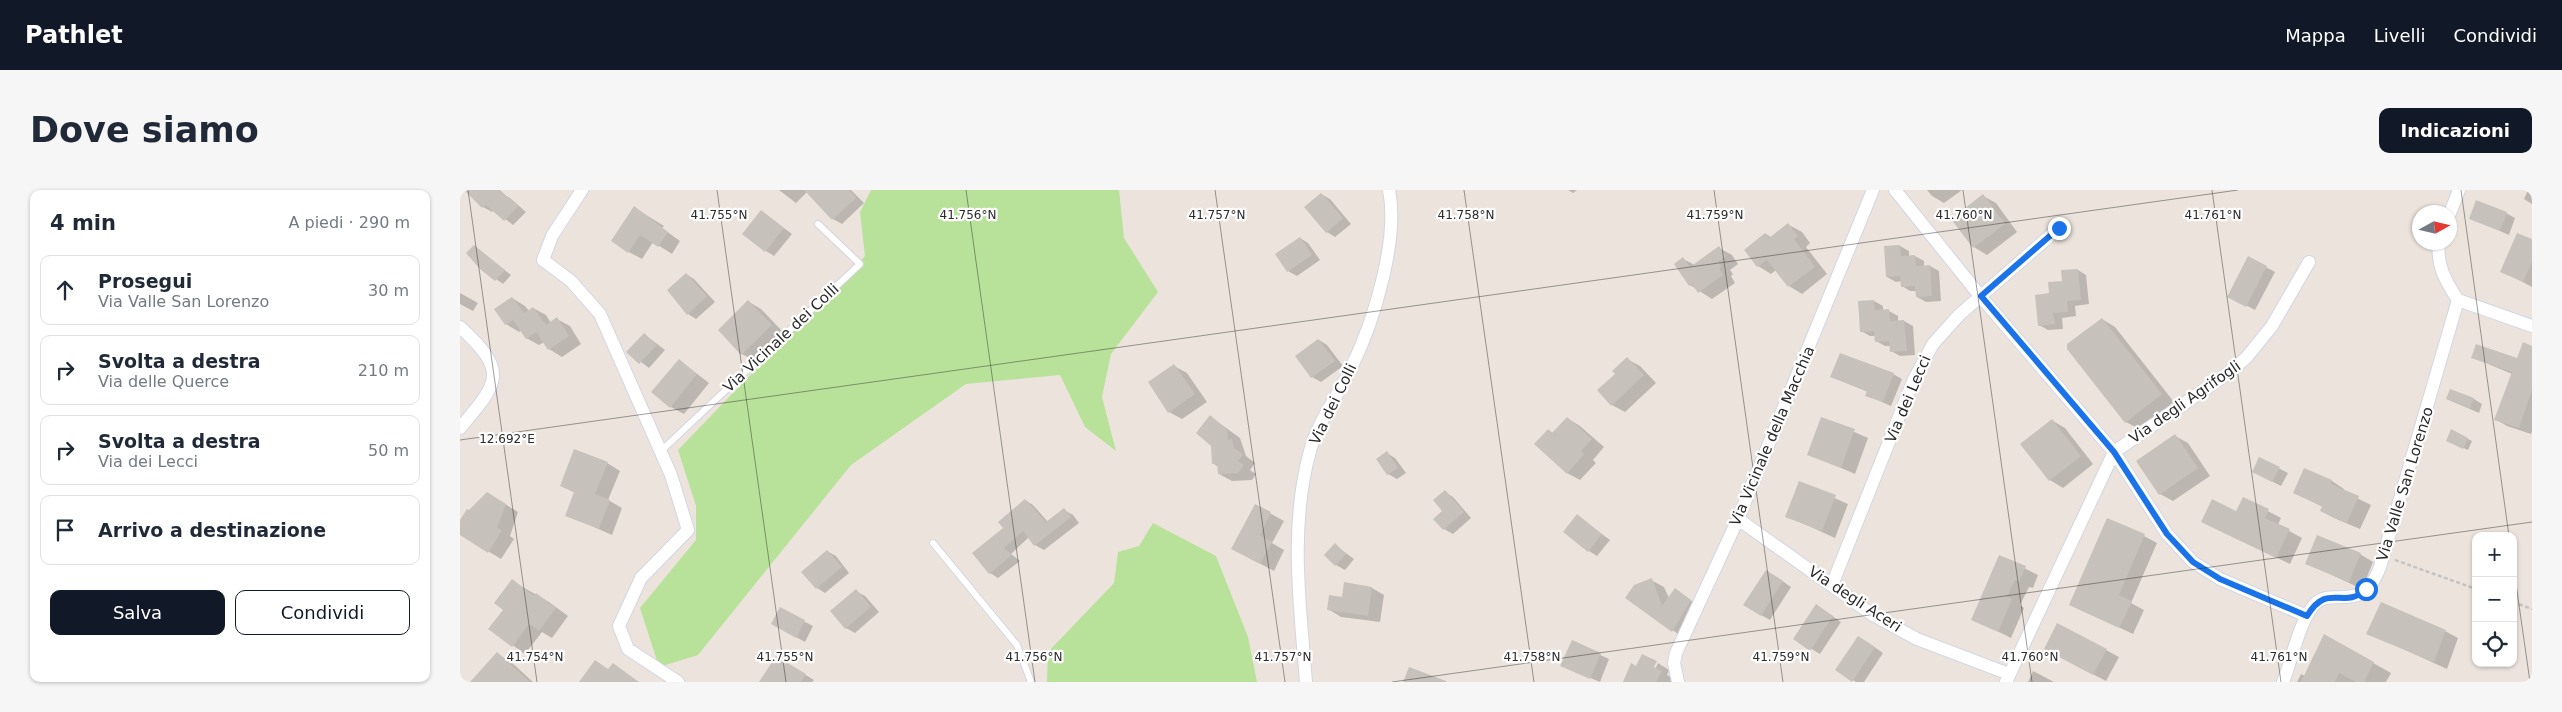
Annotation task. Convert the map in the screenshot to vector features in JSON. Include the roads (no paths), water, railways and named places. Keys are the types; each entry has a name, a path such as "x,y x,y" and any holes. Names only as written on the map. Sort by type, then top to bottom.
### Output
{"street":[{"path":"582,190 552,236 543,260 571,281 600,314 661,451 688,530 642,578 619,626 628,649 672,680"},
{"name":"Via dei Colli","path":"1306,682 1298,552 1301,493 1312,443 1353,366 1381,284 1391,234 1389,190"},
{"name":"Via Vicinale della Macchia","path":"1678,682 1674,668 1676,653 1738,519 1874,190"},
{"path":"1895,190 1981,296 2114,452 2167,534 2193,562 2220,579 2307,616"},
{"path":"2453,205 2459,190"},
{"name":"Via dei Lecci","path":"1832,585 1924,360 1946,327 2059,228"},
{"path":"2439,250 2442,271 2458,300 2532,326"},
{"name":"Via degli Agrifogli","path":"2008,678 2114,452 2227,374 2246,358 2272,326 2309,262"},
{"name":"Via Valle San Lorenzo","path":"2283,682 2307,616 2314,604 2322,599 2349,598 2363,592 2375,578 2458,300"},
{"path":"460,327 487,355 494,377 487,396 460,428"},
{"name":"Via degli Aceri","path":"1738,519 1873,615 1917,639 2008,678"}],"lane":[{"name":"Via Vicinale dei Colli","path":"661,451 860,264 818,224"},
{"path":"932,544 1017,646 1031,682"}]}
